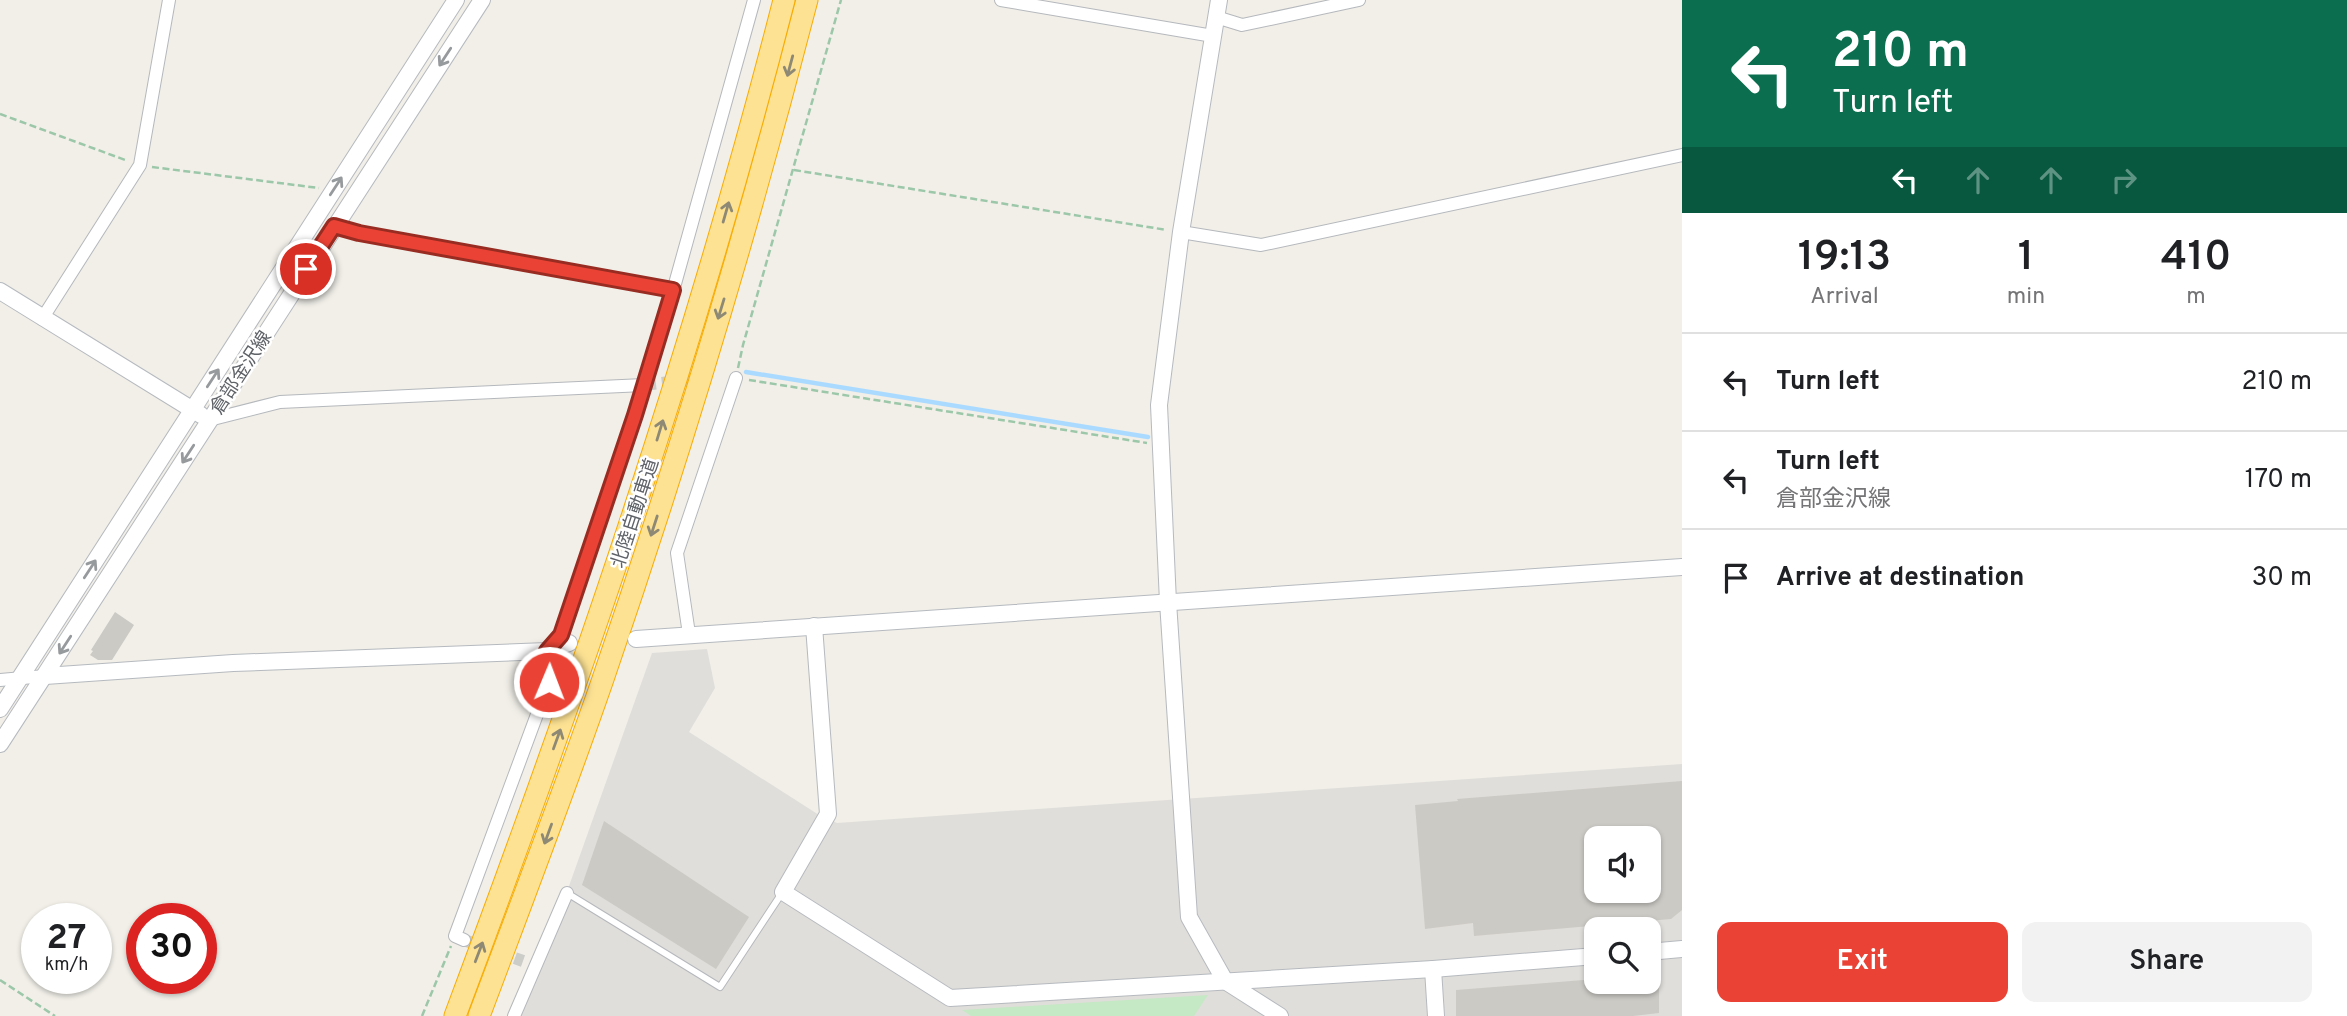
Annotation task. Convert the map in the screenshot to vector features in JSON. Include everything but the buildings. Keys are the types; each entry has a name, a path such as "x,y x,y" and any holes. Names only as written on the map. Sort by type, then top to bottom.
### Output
{"highway":[{"name":"北陸自動車道","path":"455,1016 583,667 645,481 711,265 784,0"},
{"name":"北陸自動車道","path":"479,1016 603,679 666,489 729,284 807,0"}],"street":[{"path":"42,319 140,165 169,0"},
{"name":"倉部金沢線","path":"0,709 456,0"},
{"name":"倉部金沢線","path":"0,744 482,0"},
{"path":"459,938 549,682 547,651 561,635 644,385 754,0"},
{"path":"1001,0 1213,36"},
{"path":"1219,0 1181,232 1159,405 1168,602 1189,916 1224,981 1280,1016"},
{"path":"1216,17 1242,25 1359,0"},
{"path":"1181,232 1261,245 1682,155"},
{"path":"334,226 359,233 673,290"},
{"path":"0,291 209,420 280,402 644,385"},
{"path":"689,634 677,553 736,378"},
{"path":"636,639 1682,567"},
{"path":"814,626 828,814 783,892 950,998 1433,969 1584,957"},
{"path":"0,680 233,663 547,651 569,643"},
{"path":"514,1016 567,893"},
{"path":"1661,951 1682,949"},
{"path":"523,961 536,966"},
{"path":"1433,969 1436,1016"}],"lane":[{"path":"567,893 720,987 783,892"}],"path":[{"path":"841,0 736,378 1162,445"},
{"path":"0,114 140,165 333,190"},
{"path":"794,170 1181,232"},
{"path":"422,1016 459,938"},
{"path":"0,980 55,1016"}],"shaded area":[{"path":"707,649 715,688 689,732 819,815 837,823 1682,764 1682,1016 520,1016 566,901 652,653"}],"green space":[{"path":"1208,995 1194,1016 971,1016 962,1010"}],"waterway":[{"path":"746,372 1148,437"}],"tunnel":[{"path":"644,385 704,378"},
{"path":"464,940 523,961"}],"route":[{"path":"306,269 334,226 359,233 673,290 635,415 561,635 547,651 549,682"}]}
